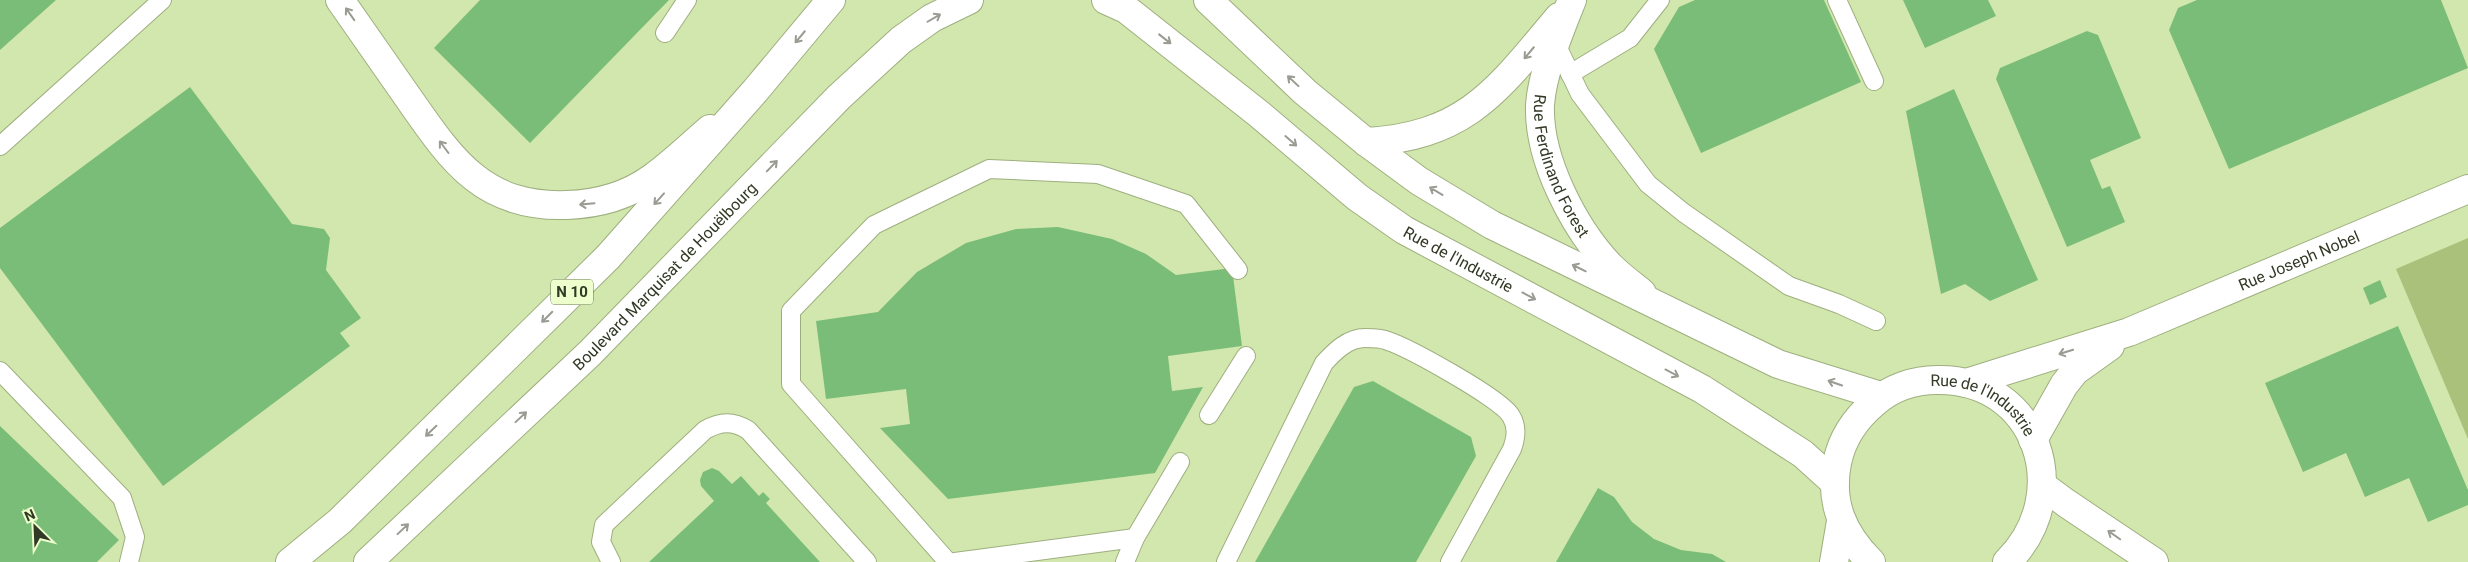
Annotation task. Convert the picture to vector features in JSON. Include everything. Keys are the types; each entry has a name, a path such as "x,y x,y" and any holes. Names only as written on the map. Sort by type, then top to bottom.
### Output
{"main road":[{"path":"340,0 453,160 465,171 498,192 521,202 560,205 593,204 625,193 652,178 755,91"},
{"name":"N 10","path":"290,562 340,521 608,257 755,91 831,0"},
{"name":"Boulevard Marquisat de Houëlbourg","path":"368,562 590,353 838,97 901,40 932,18 969,0"},
{"name":"Rue de l'Industrie","path":"1106,0 1126,9 1259,114 1357,197 1404,230 1702,389 1803,454 1835,483"},
{"path":"1208,0 1305,92 1366,142 1419,181 1492,225 1778,364 1881,396"},
{"name":"Rue Ferdinand Forest","path":"1366,142 1396,141 1423,134 1465,116 1511,74 1572,1"},
{"name":"Rue Ferdinand Forest","path":"1572,1 1545,79 1540,105 1546,150 1554,177 1588,237 1610,266 1654,304"},
{"name":"Rue Joseph Nobel","path":"1966,383 2129,332 2468,188"},
{"name":"Rue Joseph Nobel","path":"2033,440 2064,385 2075,371 2129,332"},
{"name":"Rue de l'Industrie","path":"1871,562 1855,546 1841,521 1835,498 1839,452 1849,430 1863,412 1881,396 1902,386 1925,380 1949,380 1966,383 1993,394 2012,408 2029,431 2040,458 2044,486 2039,514 2027,540 2007,562"},
{"path":"2044,486 2154,562"},
{"path":"1834,562 1841,521"}],"lane":[{"path":"0,146 162,0"},
{"path":"665,32 687,0"},
{"path":"1570,74 1630,38 1660,0"},
{"path":"1837,0 1874,81"},
{"path":"1556,44 1580,94 1612,139 1655,190 1684,213 1789,286 1839,304 1876,321"},
{"path":"948,562 791,384 791,311 874,225 989,169 1098,174 1186,204 1238,270"},
{"path":"1226,562 1324,363 1334,351 1348,342 1363,338 1387,340 1486,394 1504,406 1516,426 1516,438 1512,449 1450,562"},
{"path":"1209,415 1246,356"},
{"path":"0,371 122,498 135,537 129,562"},
{"path":"611,562 601,542 604,525 705,430 715,424 726,422 738,424 748,430 867,562"},
{"path":"1124,562 1135,538 1180,462"},
{"path":"955,562 1135,538"}],"shaded area":[{"path":"0,0 2468,0 2468,562 0,562"},
{"path":"2468,238 2468,439 2396,269"}],"building":[{"path":"0,0 56,0 0,50"},
{"path":"480,0 669,0 530,143 434,48"},
{"path":"1695,0 1824,0 1861,82 1701,153 1654,49 1679,7"},
{"path":"1903,0 1988,0 1996,16 1925,48"},
{"path":"2197,0 2441,0 2468,68 2229,169 2169,30 2178,8"},
{"path":"2087,31 2098,35 2141,138 2090,160 2102,189 2110,186 2125,222 2067,247 1996,79 2000,68"},
{"path":"190,87 292,224 324,229 330,238 326,270 361,318 340,333 350,346 163,486 0,268 0,228"},
{"path":"1954,89 2038,280 1990,301 1965,284 1941,294 1906,111"},
{"path":"1058,227 1112,239 1146,254 1176,275 1232,268 1242,346 1168,356 1172,391 1203,387 1155,473 948,499 880,428 910,424 906,389 826,399 816,321 878,312 917,272 966,243 1016,229"},
{"path":"2380,280 2387,297 2370,305 2363,288"},
{"path":"2398,326 2468,490 2468,505 2428,522 2409,478 2365,497 2346,453 2303,472 2265,383"},
{"path":"1373,381 1471,437 1476,456 1416,562 1255,562 1354,387"},
{"path":"0,426 119,540 97,562 0,562"},
{"path":"712,468 719,471 732,484 741,476 759,496 763,492 770,499 766,503 820,562 649,562 714,501 701,486 700,480 703,472"},
{"path":"1598,488 1614,497 1632,522 1654,539 1681,550 1712,554 1726,562 1556,562"}]}
